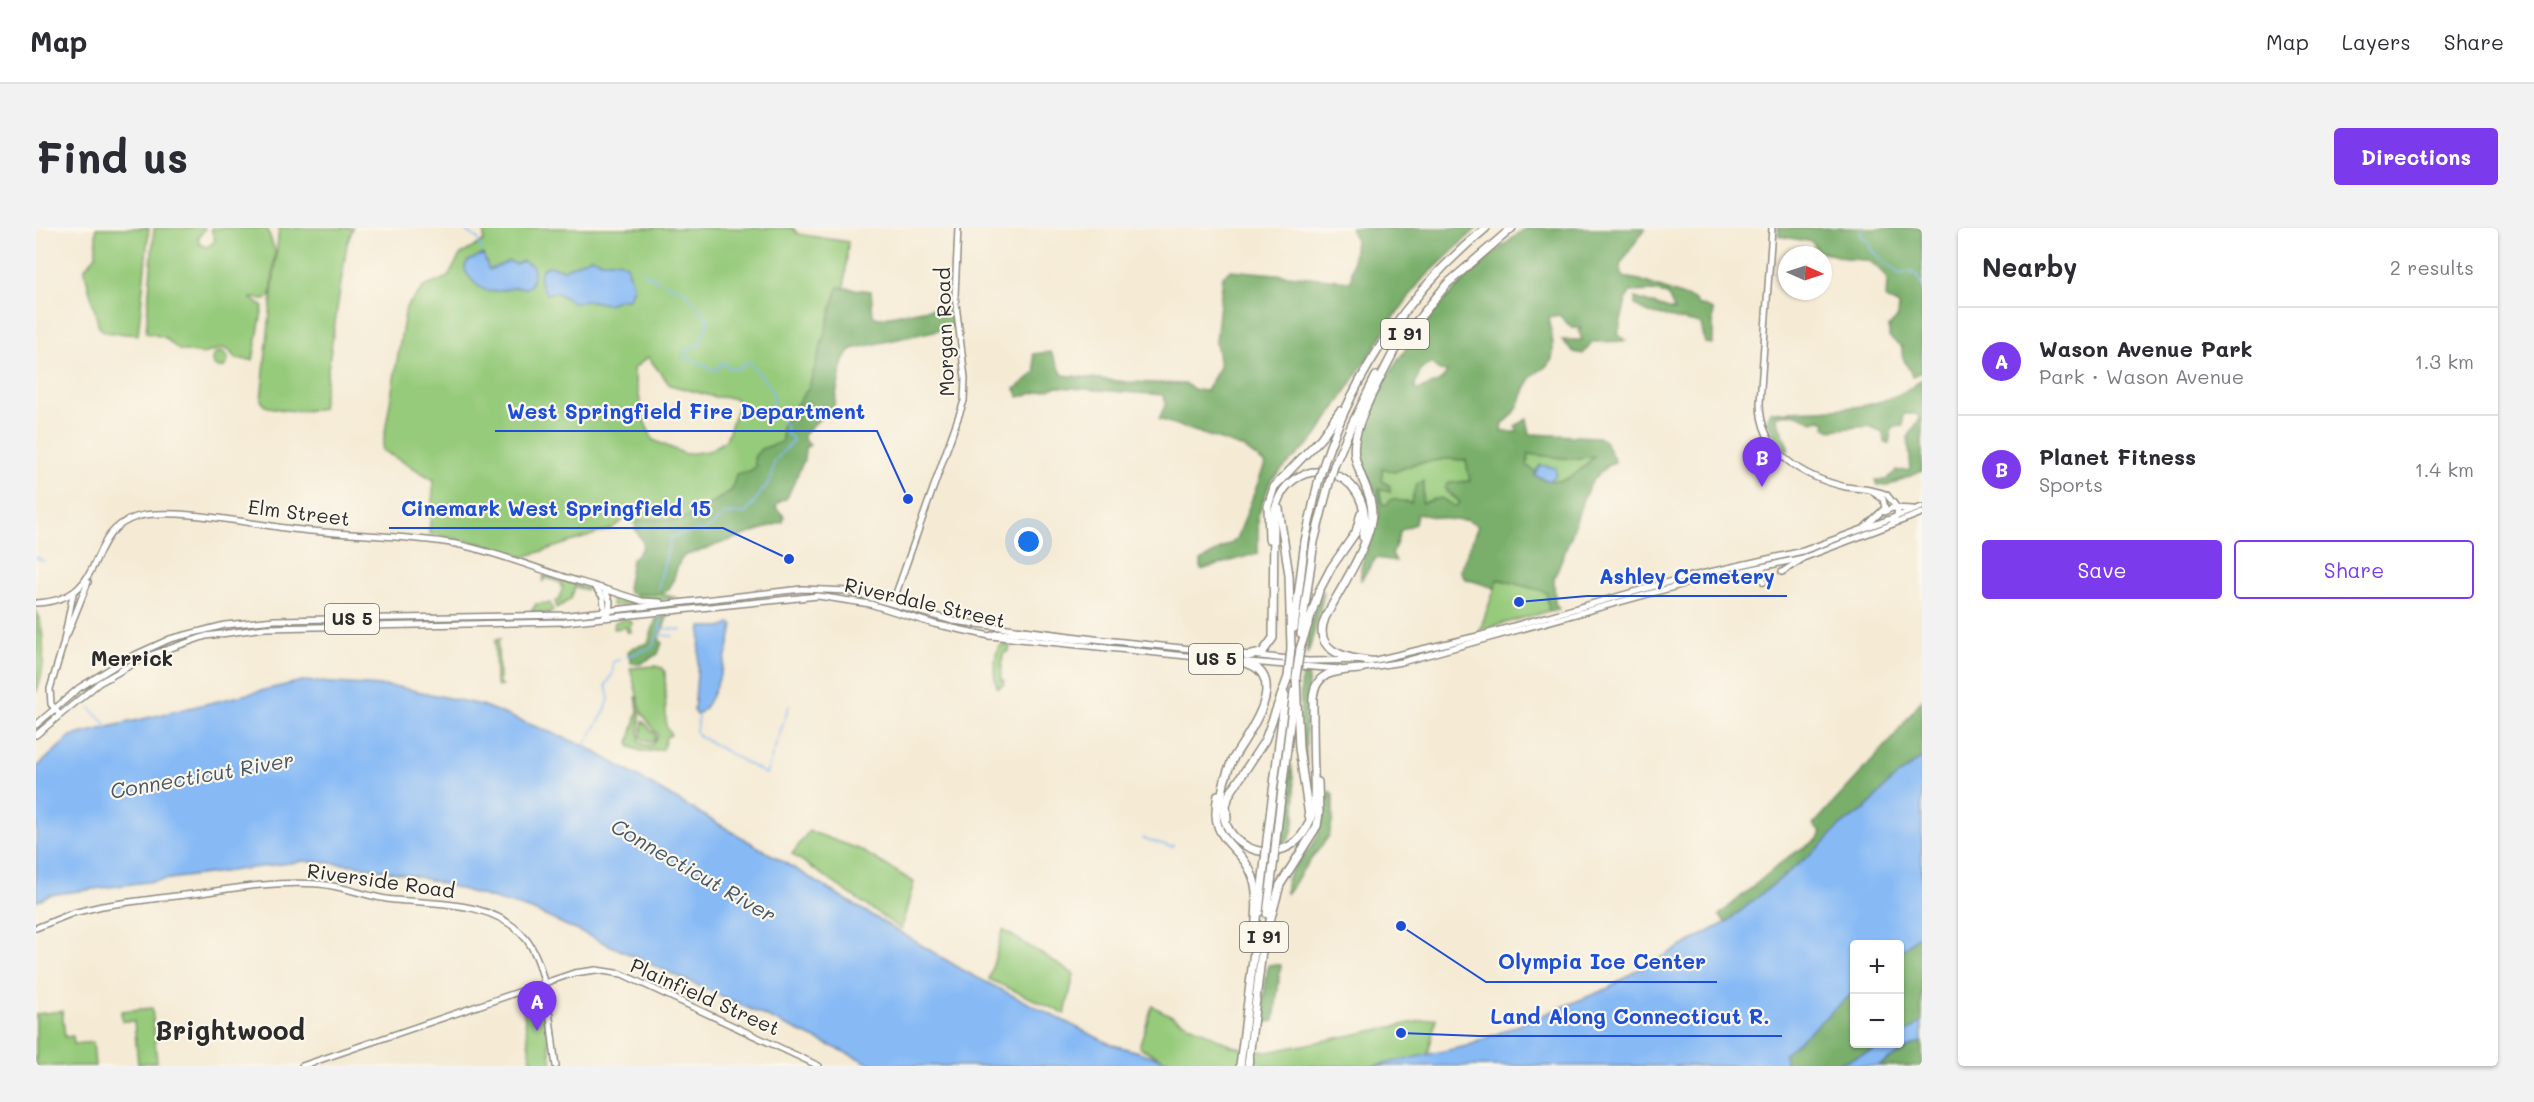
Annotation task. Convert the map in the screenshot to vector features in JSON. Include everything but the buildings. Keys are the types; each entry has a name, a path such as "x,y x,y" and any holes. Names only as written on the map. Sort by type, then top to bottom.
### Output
{"highway":[{"name":"I 91","path":"1248,1066 1254,948 1305,542 1318,483 1342,415 1363,373 1388,334 1416,297 1447,263 1486,228"},
{"name":"I 91","path":"1240,1066 1263,946 1314,542 1329,483 1363,400 1397,345 1447,285 1475,257 1512,228"},
{"path":"1369,661 1349,659 1336,653 1327,644 1323,633 1324,620 1367,537 1372,511 1369,494 1355,458 1355,439 1369,401 1397,345"},
{"path":"1274,625 1268,517 1271,496 1280,479 1328,429 1363,373"},
{"path":"1247,656 1266,650 1273,638 1274,517 1280,495 1291,483 1306,474 1324,471 1338,475 1352,486 1362,500 1365,519 1362,542 1353,565"},
{"path":"1291,483 1282,496 1278,513 1289,575 1291,648"},
{"path":"1300,649 1322,585 1359,525 1360,504 1352,486"},
{"path":"1223,660 1255,667 1264,677 1268,690 1265,702 1233,759 1219,791 1216,818 1225,840 1247,866 1253,879 1254,948"},
{"path":"1233,759 1223,787 1221,811 1229,832 1245,845 1256,850 1270,852 1292,843 1308,826 1313,810 1314,688 1323,676 1331,672 1360,669"},
{"path":"1245,845 1235,836 1229,825 1226,812 1228,798 1268,734 1288,677"},
{"path":"1292,843 1304,829 1309,810 1299,748 1296,677"},
{"path":"1263,946 1279,888 1318,823 1313,703"}],"main road":[{"name":"Morgan Road","path":"892,611 893,602 964,401 964,378 955,302 958,228"},
{"path":"1772,228 1760,403 1764,428 1776,450 1795,468 1834,484 1881,492 1889,496 1898,512"},
{"path":"1870,491 1881,497 1885,504"},
{"path":"1880,515 1889,496"},
{"path":"1863,529 1888,509 1898,512"},
{"name":"Riverdale Street","path":"36,725 91,680 138,652 181,636 225,625 270,620 533,616 671,604 768,592 834,589 893,602 933,616 981,625 1247,656 1328,662 1369,661 1400,656 1478,636 1679,579 1795,554 1863,529 1898,512 1921,509"},
{"name":"Riverdale Street","path":"36,735 99,683 132,663 180,644 222,633 272,627 537,623 818,596 846,599 934,624 990,636 1223,660 1360,669 1423,657 1692,582 1806,557 1892,524 1921,509"},
{"path":"1892,524 1898,512"},
{"name":"Elm Street","path":"36,603 57,600 73,594 85,583 103,545 117,527 134,518 161,514 222,519 323,533 452,544 642,601 671,604"},
{"path":"1782,572 1806,557"},
{"path":"1742,572 1759,573 1764,582"},
{"path":"59,714 51,701 50,689 63,645 90,574"},
{"path":"594,586 603,597 607,618"},
{"path":"604,589 610,601 607,610"},
{"path":"730,604 727,603 728,599 768,592"},
{"path":"73,594 77,599 76,613"},
{"path":"63,645 73,594"},
{"path":"57,600 66,607 68,616"},
{"path":"981,625 990,636 999,632 1082,640 1094,639"},
{"name":"Riverside Road","path":"36,928 73,914 110,905 261,885 321,884 389,900 453,905 502,920 526,940 535,955 543,983 556,1066"},
{"name":"Plainfield Street","path":"302,1066 584,971 608,971 622,974 819,1066"}],"green space":[{"path":"96,228 149,228 138,335 105,332 99,327 85,273 85,268 96,255"},
{"path":"154,228 205,228 198,239 201,245 207,247 215,241 211,228 267,228 275,251 271,296 266,299 250,298 263,306 253,360 235,359 230,351 223,348 202,354 179,350 164,337 146,333"},
{"path":"279,228 353,228 347,244 322,408 315,410 279,409 265,406 261,400"},
{"path":"484,228 793,228 798,234 848,242 844,292 809,421 704,517 640,526 625,519 611,529 524,557 484,544 429,534 434,480 382,450 406,307 424,287 448,277 460,255 484,241","holes":["648,357 670,385 715,397 734,398 739,403 726,440 709,451 685,454 653,440 645,423 633,369"]},
{"path":"1350,228 1477,228 1420,282 1393,319 1316,437 1271,480 1258,516 1258,553 1201,570 1201,561 1237,539 1265,464 1244,448 1159,419 1166,403 1163,395 1057,387 1019,397 1015,389 1036,372 1033,354 1051,352 1063,375 1127,382 1185,384 1196,390 1206,391 1220,367 1216,341 1223,276 1231,270 1351,281 1355,239"},
{"path":"1526,228 1645,228 1620,265 1623,277 1640,280 1695,300 1697,304 1713,310 1713,344 1705,343 1701,324 1649,313 1635,305 1635,298 1675,311 1667,294 1652,291 1630,292 1618,334 1626,341 1593,342 1583,354 1574,352 1562,340 1582,340 1579,331 1581,328 1572,328 1559,315 1549,317 1553,344 1552,359 1530,380 1515,412 1503,423 1501,432 1518,432 1515,426 1527,419 1530,434 1598,437 1605,441 1615,462 1609,464 1593,480 1583,499 1554,578 1555,603 1559,609 1549,611 1546,592 1498,579 1495,588 1466,579 1460,571 1478,526 1466,520 1450,520 1417,514 1415,524 1401,530 1392,555 1396,561 1376,558 1361,580 1362,562 1378,520 1379,511 1377,496 1360,458 1359,442 1366,419 1394,366 1426,322 1463,281","holes":["1432,363 1439,371 1447,372 1445,376 1439,382 1418,390 1414,388 1421,369","1529,454 1571,459 1594,456 1582,469 1560,481 1544,480 1535,475 1535,472 1527,465","1446,459 1466,460 1470,481 1448,483 1445,488 1460,502 1456,507 1441,498 1422,503 1424,481 1416,485 1411,503 1392,499 1386,505 1382,504 1379,489 1390,492 1390,486 1382,481 1382,468 1394,472 1414,464"]},
{"path":"1778,228 1922,228 1922,371 1912,377 1903,356 1902,347 1889,337 1889,326 1898,317 1899,306 1886,299 1887,281 1884,273 1866,260 1832,255 1832,246 1815,246 1812,242 1779,236"},
{"path":"838,287 871,291 873,316 879,318 951,305 953,327 852,349 843,361 834,405 804,434 804,439 810,445 805,448 804,460 787,498 778,503 776,508 784,516 783,522 684,556 671,586 662,593 629,593 627,589 632,559 642,549 643,542 635,529 638,521 679,519 703,509 732,490 736,474 750,471 755,467 754,457 761,449 782,442 782,425 809,387"},
{"path":"217,352 223,352 228,360 226,366 217,368 212,363 212,357"},
{"path":"1922,379 1922,471 1887,486 1877,485 1875,480 1886,480 1896,471 1911,470 1908,437 1920,419 1917,414 1903,414 1903,426 1892,427 1889,443 1884,442 1883,432 1869,426 1829,430 1825,427 1826,422 1820,420 1812,422 1795,414 1781,415 1776,417 1789,449 1784,453 1767,422 1770,412 1850,408 1870,404 1906,391"},
{"path":"1529,454 1571,459 1595,456 1575,475 1563,480 1549,481 1556,475 1540,465 1535,472 1527,465"},
{"path":"1446,459 1466,460 1470,481 1448,483 1446,492 1460,502 1456,507 1434,499 1422,503 1424,481 1411,503 1392,500 1386,505 1382,504 1379,489 1390,492 1382,481 1382,467 1394,472 1414,464"},
{"path":"544,575 588,588 586,590 575,587 571,599 557,608 555,601 559,600 563,586 560,586 561,583 546,578 543,581"},
{"path":"1498,579 1547,592 1549,611 1480,630"},
{"path":"1324,590 1307,654 1307,637 1311,621"},
{"path":"635,594 662,594 677,598 655,600 634,597"},
{"path":"610,595 642,603 613,606"},
{"path":"550,603 553,612 531,612 536,604"},
{"path":"36,610 42,629 44,652 42,674 36,693"},
{"path":"668,615 659,639 662,643 658,654 640,664 631,663 628,652 632,648 648,643 656,619"},
{"path":"627,619 632,623 631,632 627,632 626,627 614,629 615,622"},
{"path":"500,639 498,641 499,684 502,686 498,687 496,684 495,640"},
{"path":"1010,644 1009,651 1003,654 1001,680 1004,680 1004,684 998,688 994,673 997,650 999,646"},
{"path":"655,666 662,668 665,672 666,726 671,735 666,737 663,749 644,752 630,747 629,743 638,711 636,696 640,715 639,742 652,745 658,735 642,713 630,668"},
{"path":"1302,671 1309,672 1306,709 1306,771 1301,721"},
{"path":"1922,699 1922,758 1891,781 1865,810 1841,825 1822,845 1726,923 1719,915 1789,856 1817,840 1821,833 1813,825 1892,739"},
{"path":"643,721 655,734 655,739 651,742 643,741 641,737"},
{"path":"1291,763 1295,794 1294,819 1289,839 1283,845 1282,838"},
{"path":"1330,791 1333,794 1333,819 1329,836 1286,893 1291,871 1318,835"},
{"path":"809,831 859,849 914,882 901,929 792,854"},
{"path":"1003,930 1074,974 1065,1014 989,979"},
{"path":"1922,932 1922,1022 1904,1034 1904,994 1904,948"},
{"path":"1268,965 1281,965 1274,1021 1260,1023"},
{"path":"542,988 552,1066 532,1066 521,995"},
{"path":"1850,995 1850,1048 1879,1048 1832,1066 1789,1066 1783,1054"},
{"path":"1152,1006 1232,1046 1268,1052 1436,1018 1428,1055 1389,1066 1187,1066 1167,1061 1139,1047"},
{"path":"152,1008 157,1062 138,1064 134,1021 122,1021 121,1011"},
{"path":"62,1011 65,1037 73,1036 74,1044 93,1042 95,1066 36,1066 36,1014"},
{"path":"1922,1042 1922,1066 1878,1066 1911,1046"}],"water":[{"path":"483,254 489,270 509,261 515,264 523,261 532,265 534,271 531,285 526,288 518,287 493,292 481,288 468,275 465,266 468,261"},
{"path":"591,257 601,261 618,261 627,265 633,286 629,299 607,304 592,301 572,302 556,292 547,294 541,285 540,278 543,268 550,266 564,270"},
{"path":"1540,465 1556,468 1556,475 1549,481 1535,475"},
{"path":"730,623 733,625 715,689 703,710 696,715 694,711 701,627 725,627"},
{"name":"Connecticut River","path":"302,681 398,687 481,705 585,746 966,972 1110,1044 1187,1066 875,1066 532,910 419,877 355,865 304,861 49,895 36,902 36,768 71,736"},
{"path":"1922,758 1922,932 1904,948 1904,940 1850,940 1850,996 1784,1054 1785,1062 1789,1066 1374,1066 1467,1046 1609,988 1727,922 1822,845 1841,825 1865,810 1891,781"},
{"path":"1922,1022 1922,1042 1878,1066 1832,1066 1879,1048 1904,1048 1904,1034"}],"waterway":[{"path":"465,228 478,239 482,251"},
{"path":"1861,228 1861,236 1871,243 1870,248 1877,256 1898,274 1910,272 1918,276 1922,285"},
{"path":"643,272 659,281"},
{"path":"658,588 671,537 696,531 704,532 725,514 746,513 771,479 774,462 793,440 786,434 786,425 782,421 781,412 769,406 773,402 773,392 749,362 737,369 720,363 719,369 714,370 685,357 685,351 700,344 709,320 683,290 664,283"},
{"path":"36,557 44,561"},
{"path":"627,656 652,648 659,634 662,619"},
{"path":"661,628 681,630"},
{"path":"659,635 673,636"},
{"path":"584,746 605,711 609,699 606,685 613,673 613,662 621,659"},
{"path":"698,716 696,731 699,736 766,774 789,706"},
{"path":"90,708 105,723 106,727"},
{"path":"1142,838 1172,847 1173,845"}],"place":[{"name":"Planet Fitness","path":"1762,487"},
{"name":"West Springfield Fire Department","path":"908,499"},
{"name":"Cinemark West Springfield 15","path":"789,559"},
{"name":"Ashley Cemetery","path":"1519,602"},
{"name":"Olympia Ice Center","path":"1401,926"},
{"name":"Wason Avenue Park","path":"537,1031"},
{"name":"Land Along Connecticut R.","path":"1401,1033"}],"district":[{"name":"Merrick","path":"132,659"},
{"name":"Brightwood","path":"230,1031"}]}
